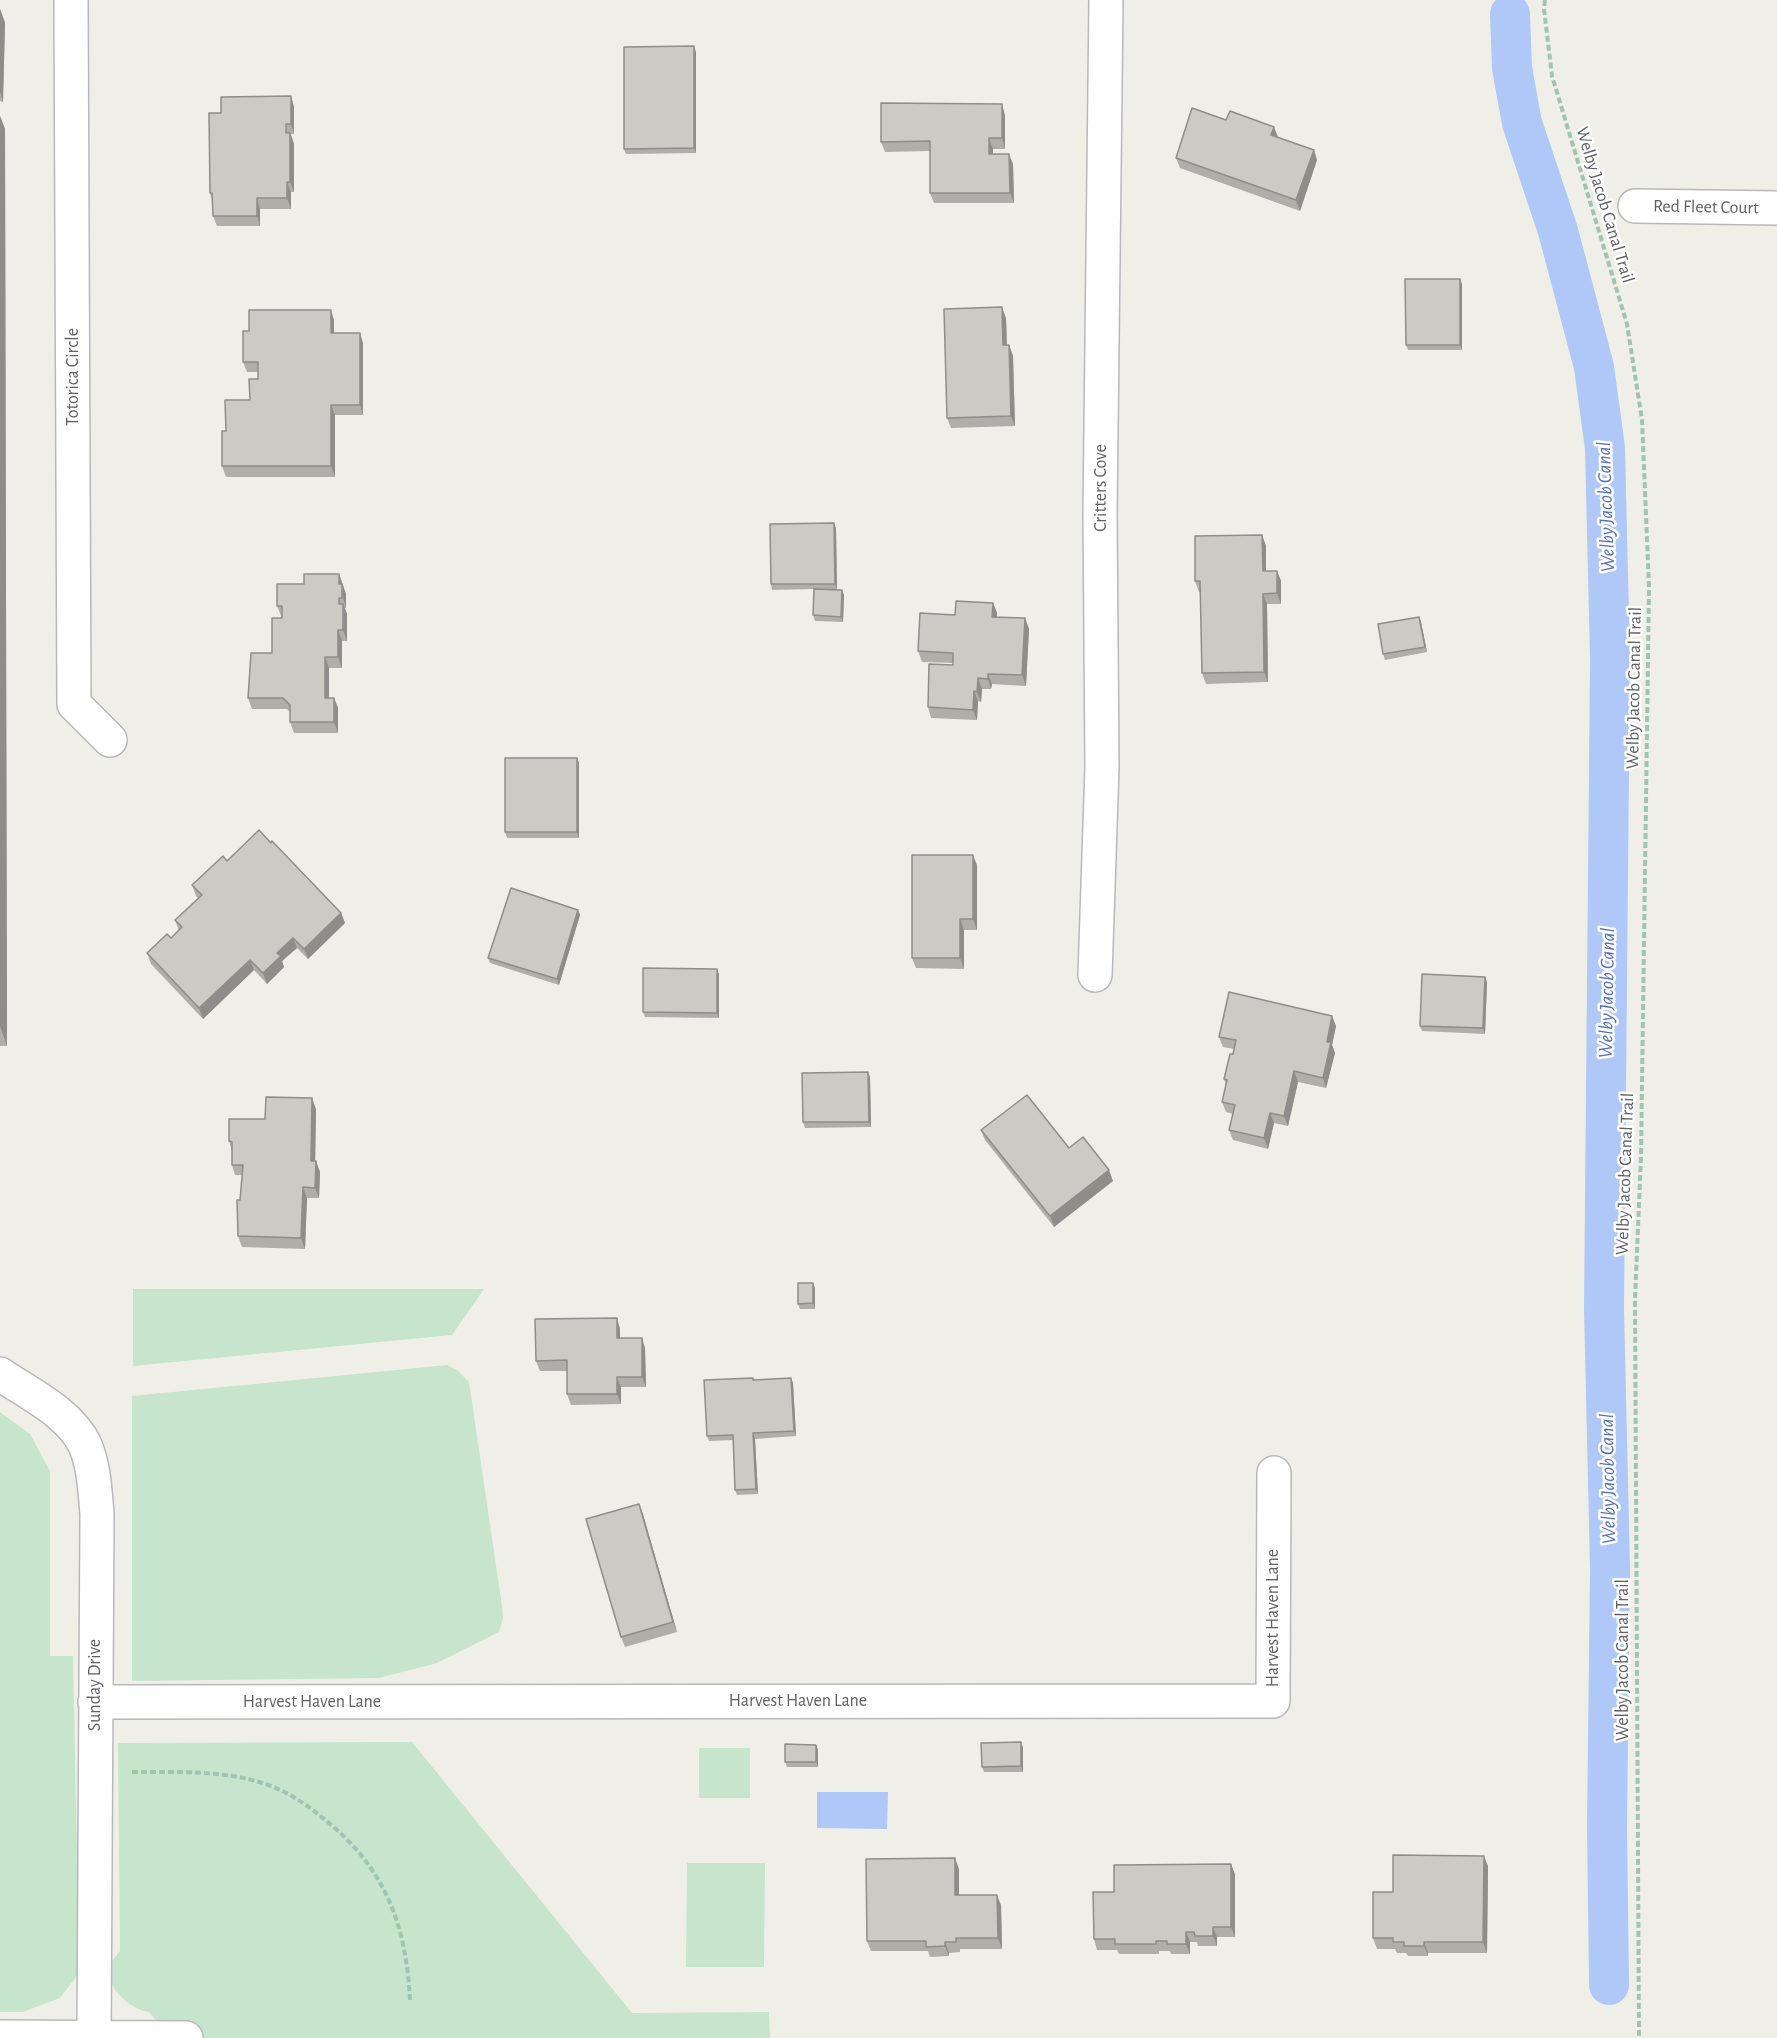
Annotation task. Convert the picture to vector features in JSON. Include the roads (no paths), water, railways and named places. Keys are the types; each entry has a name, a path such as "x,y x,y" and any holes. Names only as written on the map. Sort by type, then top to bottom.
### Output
{"street":[{"name":"Totorica Circle","path":"71,0 74,705 110,740"},
{"name":"Critters Cove","path":"1095,975 1102,767 1100,514 1106,0"},
{"name":"Red Fleet Court","path":"1635,206 1777,208"},
{"name":"Sunday Drive","path":"0,1374 58,1413 74,1428 85,1446 94,1479 97,1514 94,2037"},
{"name":"Harvest Haven Lane","path":"95,1702 1273,1701 1274,1473"},
{"path":"0,2037 186,2038"}],"water":[{"path":"817,1792 888,1792 887,1829 817,1828"}],"waterway":[{"name":"Welby Jacob Canal","path":"1510,14 1512,68 1522,123 1558,231 1594,367 1605,448 1610,658 1604,1307 1610,1569 1607,1825 1609,1985"}]}
